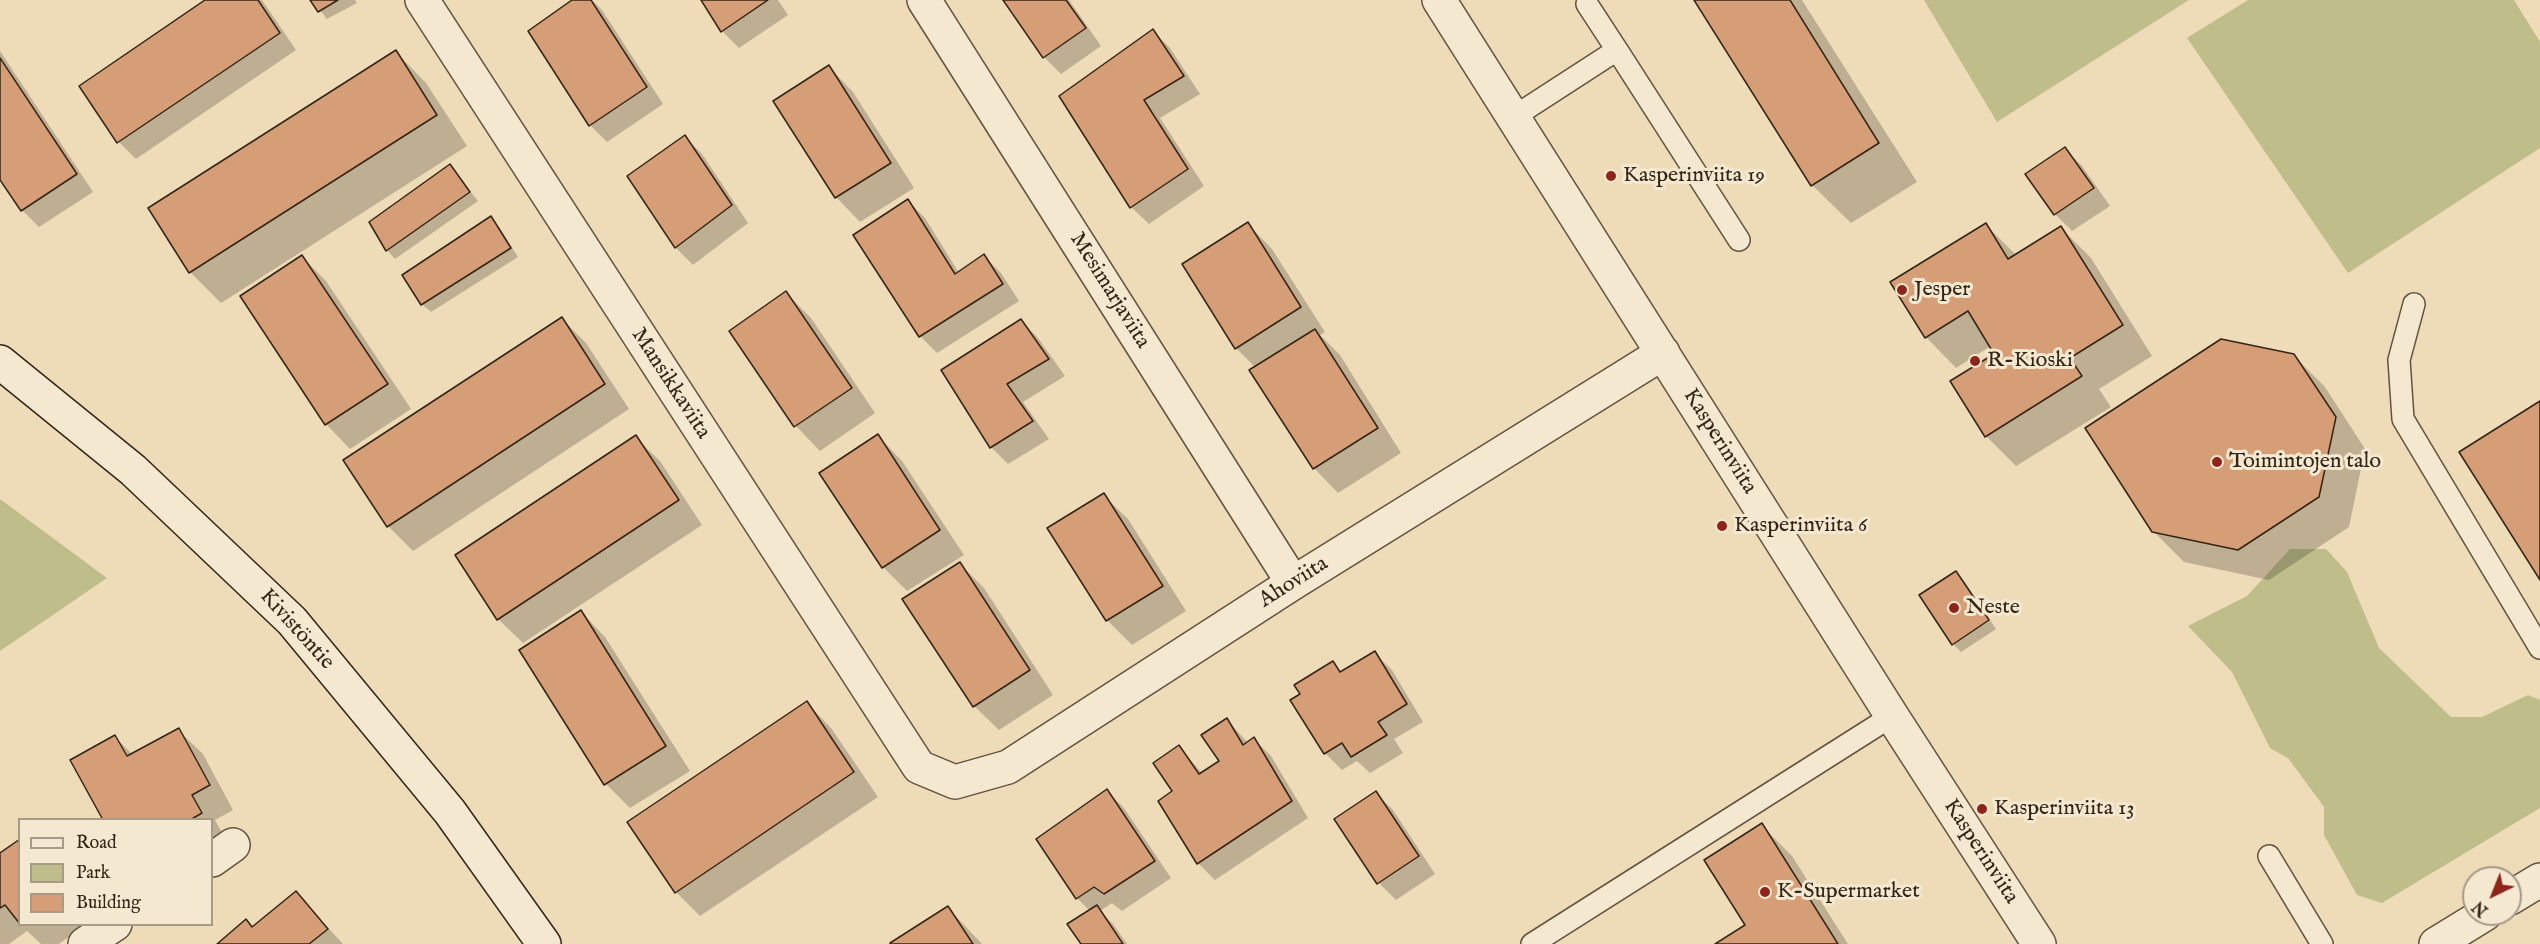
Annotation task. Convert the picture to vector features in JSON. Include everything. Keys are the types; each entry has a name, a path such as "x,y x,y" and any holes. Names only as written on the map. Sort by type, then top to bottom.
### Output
{"street":[{"name":"Mansikkaviita","path":"422,0 919,767"},
{"name":"Mesimarjaviita","path":"924,0 1293,583"},
{"name":"Kasperinviita","path":"1439,0 2039,944"},
{"name":"Ahoviita","path":"919,767 955,782 1008,766 1293,583 1663,353"},
{"name":"Kivistöntie","path":"0,362 133,470 292,621 450,812 544,944"},
{"path":"2522,891 2540,880"},
{"path":"86,944 112,926"},
{"path":"2436,944 2465,926"}],"lane":[{"path":"1587,4 1739,240"},
{"path":"1512,118 1617,50"},
{"path":"2414,304 2399,360 2403,419 2540,648"},
{"path":"1532,944 1892,716"},
{"path":"2269,856 2322,944"}],"green space":[{"path":"1924,0 2189,0 1997,122"},
{"path":"2248,0 2514,0 2540,42 2540,148 2348,273 2187,38"},
{"path":"0,499 107,578 0,651"},
{"path":"2290,549 2326,549 2347,572 2379,648 2451,717 2482,717 2528,695 2540,700 2540,808 2382,903 2357,895 2324,835 2324,807 2288,758 2270,748 2232,672 2188,626 2247,596"}],"building":[{"path":"205,0 258,0 280,33 117,143 79,86"},
{"path":"310,0 338,0 318,12"},
{"path":"572,0 591,0 647,87 589,126 528,31"},
{"path":"701,0 768,0 721,32"},
{"path":"1003,0 1066,0 1086,28 1043,58"},
{"path":"1694,0 1790,0 1879,143 1811,186"},
{"path":"1153,29 1184,76 1144,100 1188,169 1130,208 1059,96"},
{"path":"396,50 437,115 189,273 148,208"},
{"path":"0,58 77,174 21,211 0,180"},
{"path":"829,65 891,163 835,198 773,101"},
{"path":"685,135 732,205 675,248 627,176"},
{"path":"2065,147 2094,188 2054,215 2025,174"},
{"path":"450,164 470,192 386,251 369,222"},
{"path":"908,199 955,274 984,254 1003,284 919,337 853,235"},
{"path":"491,216 511,248 421,305 402,275"},
{"path":"1248,222 1301,307 1235,349 1182,264"},
{"path":"1986,223 2008,259 2061,226 2123,325 2070,358 2082,376 1985,437 1950,381 1994,354 1968,311 1925,338 1890,282"},
{"path":"302,255 388,384 325,425 240,296"},
{"path":"786,291 852,388 794,427 729,331"},
{"path":"562,317 605,384 387,527 343,460"},
{"path":"1021,319 1049,359 1007,384 1033,421 990,448 941,370"},
{"path":"1315,329 1378,428 1313,469 1249,370"},
{"name":"Toimintojen talo","path":"2221,339 2294,354 2336,417 2319,497 2238,550 2152,532 2085,428"},
{"path":"2540,401 2540,580 2459,452"},
{"path":"878,434 940,530 882,568 819,473"},
{"path":"636,435 679,500 497,620 455,555"},
{"path":"1104,493 1163,586 1106,621 1047,528"},
{"path":"960,562 1030,670 973,707 902,599"},
{"name":"Neste","path":"1956,571 1989,620 1952,645 1919,595"},
{"path":"581,610 666,746 604,785 519,650"},
{"path":"1375,651 1407,704 1378,722 1387,735 1351,757 1342,743 1324,754 1290,700 1300,694 1294,685 1333,661 1340,672"},
{"path":"807,701 854,772 675,893 627,822"},
{"path":"1227,718 1243,745 1254,737 1292,801 1197,864 1158,801 1172,791 1153,763 1179,745 1199,774 1219,761 1201,735"},
{"path":"179,728 210,785 192,795 202,813 193,818 102,818 70,760 115,735 127,756"},
{"path":"1107,789 1155,861 1104,894 1094,887 1076,899 1036,839"},
{"path":"1376,791 1419,856 1377,884 1334,819"},
{"name":"K-Supermarket","path":"1762,823 1838,944 1715,944 1745,925 1704,860"},
{"path":"18,840 18,921 5,905 0,908 0,853"},
{"path":"296,891 328,929 309,944 217,944 246,919 252,927"},
{"path":"1097,905 1123,944 1081,944 1067,924"},
{"path":"948,906 973,944 890,944 890,943"}],"place":[{"name":"Kasperinviita 19","path":"1611,176"},
{"name":"Jesper","path":"1902,290"},
{"name":"R-Kioski","path":"1975,361"},
{"name":"Toimintojen talo","path":"2217,462"},
{"name":"Kasperinviita 6","path":"1722,526"},
{"name":"Neste","path":"1954,608"},
{"name":"Kasperinviita 13","path":"1982,809"},
{"name":"K-Supermarket","path":"1765,892"}]}
